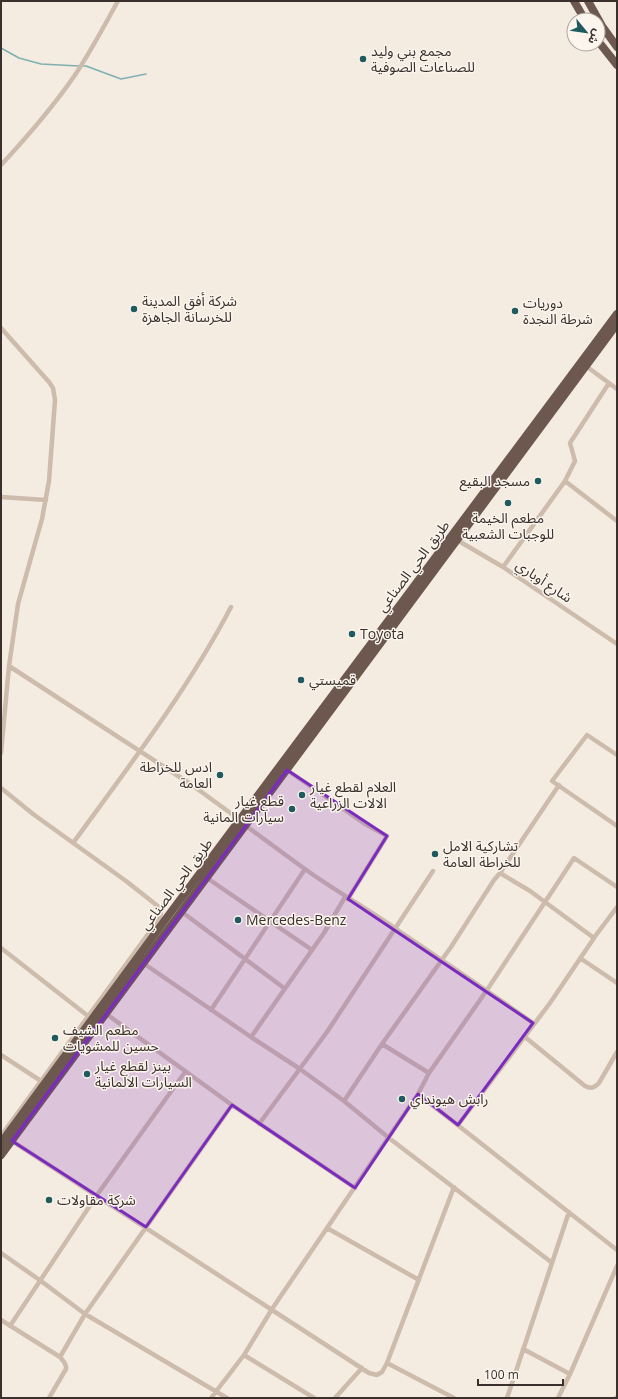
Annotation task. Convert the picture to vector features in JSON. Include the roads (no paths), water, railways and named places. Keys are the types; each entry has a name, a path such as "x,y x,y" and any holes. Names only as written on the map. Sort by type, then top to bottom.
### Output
{"highway":[{"path":"574,1 580,12"},
{"path":"588,1 602,26 617,48"},
{"path":"606,51 617,65"},
{"name":"طريق الحي الصناعي","path":"1,1143 169,914 243,823 617,314"},
{"path":"1,1155 105,1013 207,878 243,823 287,770 617,324"}],"street":[{"path":"1,165 37,124 74,76 118,1"},
{"path":"1,328 49,382 55,395 52,458 46,500 18,604 9,666 1,753"},
{"path":"586,366 617,389"},
{"path":"503,567 565,481 575,461 570,444 609,383"},
{"path":"565,481 617,521"},
{"path":"1,497 46,500"},
{"name":"شارع أوباري","path":"457,540 503,567 617,644"},
{"path":"73,842 140,752 213,640 231,607"},
{"path":"9,666 192,785 304,869 395,928 533,1023"},
{"path":"617,755 587,736 552,781 617,826"},
{"path":"250,1037 312,950 387,836 365,824 287,770"},
{"path":"344,1101 382,1044 442,961 558,785"},
{"path":"1,788 33,814 169,914"},
{"path":"211,1398 244,1355 272,1309 389,1138 418,1094 429,1073 487,990 574,858 617,887"},
{"path":"211,1010 304,869"},
{"path":"259,1124 327,1032 433,872"},
{"path":"500,873 545,902 594,938 593,940"},
{"path":"207,878 312,950"},
{"path":"1,1136 161,917 160,907"},
{"path":"458,1125 525,1036 533,1023 550,1003 617,907"},
{"path":"182,912 284,988"},
{"path":"1,948 88,1016"},
{"path":"580,958 617,983"},
{"path":"143,963 250,1037 300,1069 344,1101 389,1138 551,1262"},
{"path":"105,1013 259,1124 355,1188"},
{"path":"525,1036 585,1086 590,1088 594,1087 598,1083 617,1052"},
{"path":"382,1044 429,1073"},
{"path":"1,1054 41,1081"},
{"path":"10,1326 97,1195 185,1072"},
{"path":"418,1094 617,1250"},
{"path":"60,1357 85,1314 232,1105"},
{"path":"12,1141 272,1309 369,1374 377,1376 382,1372 388,1363 454,1187"},
{"path":"507,1398 568,1212"},
{"path":"328,1228 419,1280"},
{"path":"1,1253 85,1314 227,1398"},
{"path":"558,1398 617,1266"},
{"path":"1,1320 60,1357 67,1366 50,1398"},
{"path":"523,1349 570,1374"},
{"path":"244,1355 314,1398"},
{"path":"388,1363 454,1398"},
{"path":"335,1398 362,1368"}],"waterway":[{"path":"1,48 19,58 41,64 79,66"},
{"path":"83,66 121,79 146,74"}],"place":[{"name":"مجمع بني وليد للصناعات الصوفية","path":"363,59"},
{"name":"شركة أفق المدينة للخرسانة الجاهزة","path":"134,309"},
{"name":"دوريات شرطة النجدة","path":"515,311"},
{"name":"مسجد البقيع","path":"538,481"},
{"name":"مطعم الخيمة للوجبات الشعبية","path":"508,503"},
{"name":"Toyota","path":"352,634"},
{"name":"قميستي","path":"301,680"},
{"name":"ادس للخراطة العامة","path":"220,775"},
{"name":"العلام لقطع غيار الالات الزراعية","path":"302,795"},
{"name":"قطع غيار سيارات المانية","path":"292,809"},
{"name":"تشاركية الامل للخراطة العامة","path":"435,854"},
{"name":"Mercedes-Benz","path":"238,920"},
{"name":"مطعم الشيف حسين للمشويات","path":"55,1038"},
{"name":"بينز لقطع غيار السيارات الالمانية","path":"87,1074"},
{"name":"رابش هيونداي","path":"402,1099"},
{"name":"شركة مقاولات","path":"49,1200"}]}
